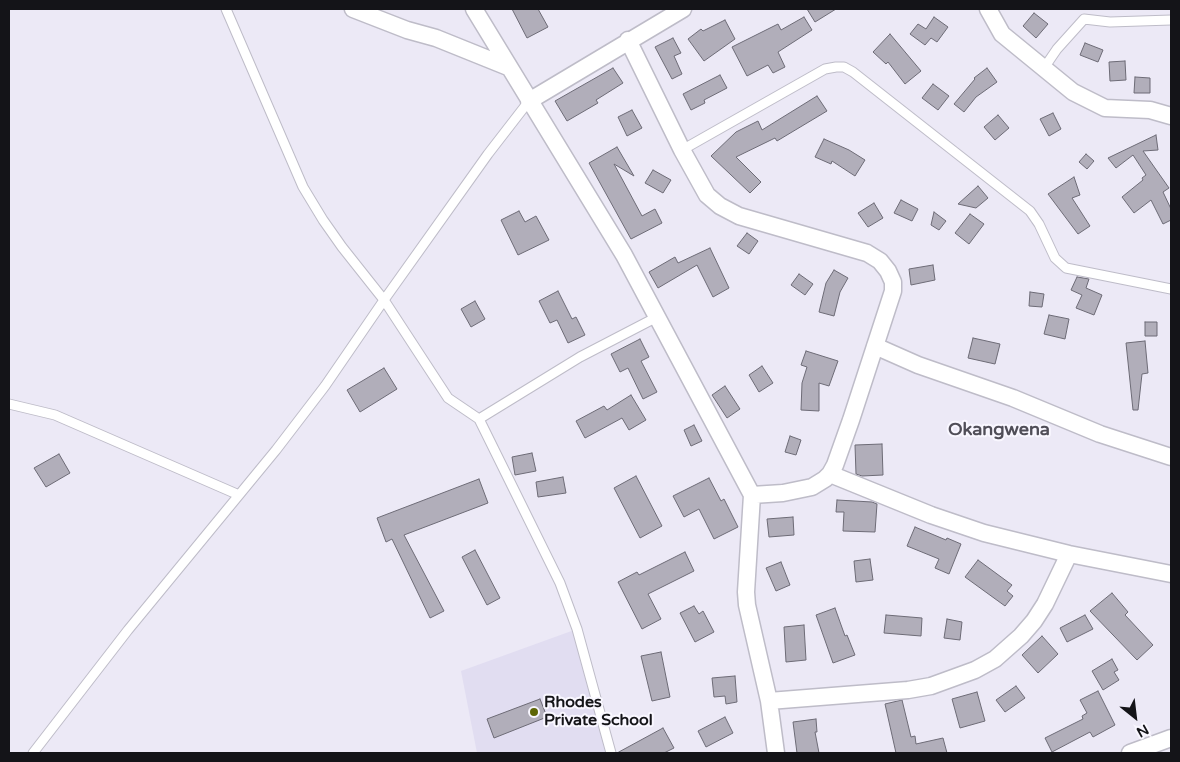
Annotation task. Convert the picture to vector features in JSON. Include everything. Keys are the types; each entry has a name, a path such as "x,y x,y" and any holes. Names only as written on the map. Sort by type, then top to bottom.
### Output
{"street":[{"path":"353,9 407,30 436,38 508,67"},
{"path":"474,9 624,255 752,495 746,592 747,605 769,701 776,753"},
{"path":"529,101 628,40 683,9"},
{"path":"988,9 1002,34 1073,92 1105,108 1150,110 1171,116"},
{"path":"628,40 682,150 707,195 728,212 867,253 880,261 888,271 893,282 893,291 848,429 830,474 812,487 783,493 752,495"},
{"path":"875,346 918,364 1013,398 1100,434 1171,456"},
{"path":"830,474 948,521 984,533 1068,554 1171,574"},
{"path":"769,701 908,690 931,686 975,670 995,659 1021,636 1034,621 1045,604 1068,554"},
{"path":"1130,753 1171,738"}],"lane":[{"path":"226,9 302,187 342,247 384,300 448,398 479,419 560,583 577,629 611,753"},
{"path":"1044,68 1057,49 1084,19 1110,22 1171,20"},
{"path":"682,150 825,70 844,67 883,95 1030,211 1039,224 1054,258 1066,268 1171,289"},
{"path":"33,753 128,630 276,450 325,386 482,162 529,101"},
{"path":"479,419 580,357 657,317"},
{"path":"9,404 55,415 239,494"}],"shaded area":[{"name":"Rhodes Private School","path":"577,629 611,753 477,753 461,671"}],"building":[{"path":"512,9 538,9 548,27 527,38"},
{"path":"807,9 836,9 815,22"},
{"path":"1034,13 1048,24 1036,38 1023,26"},
{"path":"804,17 812,30 778,52 785,67 773,73 768,65 747,76 732,47 778,24 781,30"},
{"path":"934,17 948,27 937,42 931,38 925,45 910,34 918,24 926,29"},
{"path":"725,20 735,39 704,61 688,39 701,29 703,31"},
{"path":"890,34 921,71 905,84 888,62 886,64 873,52"},
{"path":"673,38 681,53 674,56 682,74 672,79 655,47"},
{"path":"1085,43 1103,50 1098,62 1080,55"},
{"path":"1125,61 1126,80 1110,81 1109,62"},
{"path":"613,68 623,83 596,100 598,103 567,121 555,101"},
{"path":"987,68 997,82 976,97 964,112 954,104 974,78"},
{"path":"720,75 727,88 704,100 705,103 691,110 683,94"},
{"path":"1135,77 1150,78 1150,93 1134,93"},
{"path":"933,84 949,96 938,110 922,98"},
{"path":"817,96 827,111 777,141 775,138 736,157 761,182 750,193 711,156 736,132 758,121 762,130"},
{"path":"632,110 642,128 627,136 618,117"},
{"path":"1053,113 1061,129 1049,136 1040,119"},
{"path":"998,115 1009,128 995,140 984,127"},
{"path":"1156,135 1158,150 1143,151 1169,188 1163,192 1171,209 1171,220 1163,224 1151,200 1134,213 1122,197 1143,180 1142,178 1146,175 1133,155 1116,168 1108,158"},
{"path":"824,139 849,150 865,160 855,176 832,161 831,164 815,157"},
{"path":"617,147 634,176 614,164 642,216 655,209 662,223 631,239 589,163"},
{"path":"1086,154 1094,161 1087,169 1079,162"},
{"path":"653,170 671,180 663,193 645,183"},
{"path":"1074,177 1080,195 1072,198 1090,226 1078,234 1048,194"},
{"path":"978,186 988,198 976,208 958,204"},
{"path":"901,200 918,209 912,221 894,213"},
{"path":"874,203 883,218 868,227 858,213"},
{"path":"519,211 525,222 536,216 549,240 518,255 501,220"},
{"path":"934,212 946,221 939,230 931,225"},
{"path":"970,214 984,224 969,244 955,233"},
{"path":"747,233 758,241 749,254 737,246"},
{"path":"710,248 729,288 713,297 697,265 658,288 649,272 675,257 678,263"},
{"path":"933,265 935,280 911,285 909,269"},
{"path":"834,270 848,278 840,292 834,316 819,312 826,283"},
{"path":"799,274 813,284 805,295 791,285"},
{"path":"1077,277 1089,279 1086,288 1102,295 1094,315 1076,308 1082,295 1071,290"},
{"path":"558,291 572,319 576,317 585,335 568,343 557,320 550,323 539,301"},
{"path":"1030,292 1044,294 1042,307 1029,306"},
{"path":"475,301 485,319 471,327 461,309"},
{"path":"1049,315 1069,319 1065,339 1044,334"},
{"path":"1145,322 1157,322 1157,336 1145,336"},
{"path":"973,338 1000,344 995,364 968,358"},
{"path":"640,339 649,357 641,361 657,392 643,399 628,368 620,372 611,354"},
{"path":"1145,341 1148,373 1142,374 1138,410 1133,410 1126,343"},
{"path":"806,351 838,361 829,386 819,383 819,411 801,410 802,383 807,367 801,365"},
{"path":"762,366 773,383 759,392 749,375"},
{"path":"384,368 397,389 360,412 347,390"},
{"path":"725,386 740,409 727,418 712,395"},
{"path":"631,395 646,420 629,430 622,418 585,438 576,421 604,406 607,410"},
{"path":"694,425 702,441 691,446 684,430"},
{"path":"790,436 801,440 796,455 785,452"},
{"path":"882,444 883,475 862,476 856,474 855,445"},
{"path":"532,453 536,471 515,475 512,457"},
{"path":"59,454 70,473 46,487 34,468"},
{"path":"636,476 662,526 640,538 614,488"},
{"path":"563,477 566,493 538,497 536,482"},
{"path":"709,478 721,501 724,499 738,527 714,539 699,509 684,517 673,496"},
{"path":"479,479 488,503 404,535 444,611 430,618 392,539 386,542 377,518"},
{"path":"837,500 877,504 875,532 843,531 844,512 836,512"},
{"path":"793,517 794,535 769,537 767,519"},
{"path":"915,527 961,544 949,574 935,568 939,559 907,546"},
{"path":"475,550 500,598 487,605 462,557"},
{"path":"685,552 694,571 648,594 661,619 642,629 618,582 637,572 639,575"},
{"path":"870,559 873,580 856,582 854,561"},
{"path":"978,560 1012,585 1007,591 1013,596 1005,606 965,577"},
{"path":"781,562 790,585 776,591 766,568"},
{"path":"1112,593 1128,612 1125,615 1153,645 1137,660 1090,611"},
{"path":"694,606 699,614 703,611 714,632 695,642 680,613"},
{"path":"835,608 845,636 847,635 855,655 833,663 816,615"},
{"path":"886,615 922,618 921,636 884,633"},
{"path":"1085,615 1093,629 1067,642 1060,628"},
{"path":"947,619 962,622 960,640 944,638"},
{"path":"804,625 806,660 786,662 784,627"},
{"path":"1042,636 1058,654 1038,673 1022,655"},
{"path":"661,652 670,697 652,701 641,656"},
{"path":"1112,659 1118,670 1114,672 1119,680 1103,690 1092,671"},
{"path":"735,676 737,702 726,704 725,696 714,697 712,678"},
{"path":"1016,686 1025,698 1005,712 996,700"},
{"path":"1098,691 1115,725 1093,737 1090,732 1052,752 1045,738 1083,719 1082,716 1087,713 1080,700"},
{"path":"977,692 985,721 960,728 952,699"},
{"path":"540,699 547,717 494,738 487,719"},
{"path":"902,700 911,737 915,736 916,744 943,738 947,753 896,753 885,704"},
{"path":"725,717 733,733 706,747 698,731"},
{"path":"816,719 817,732 815,732 819,753 797,753 793,722"},
{"path":"663,728 674,748 664,753 617,753"}],"place":[{"name":"Rhodes Private School","path":"534,712"}],"district":[{"name":"Okangwena","path":"999,430"}]}
